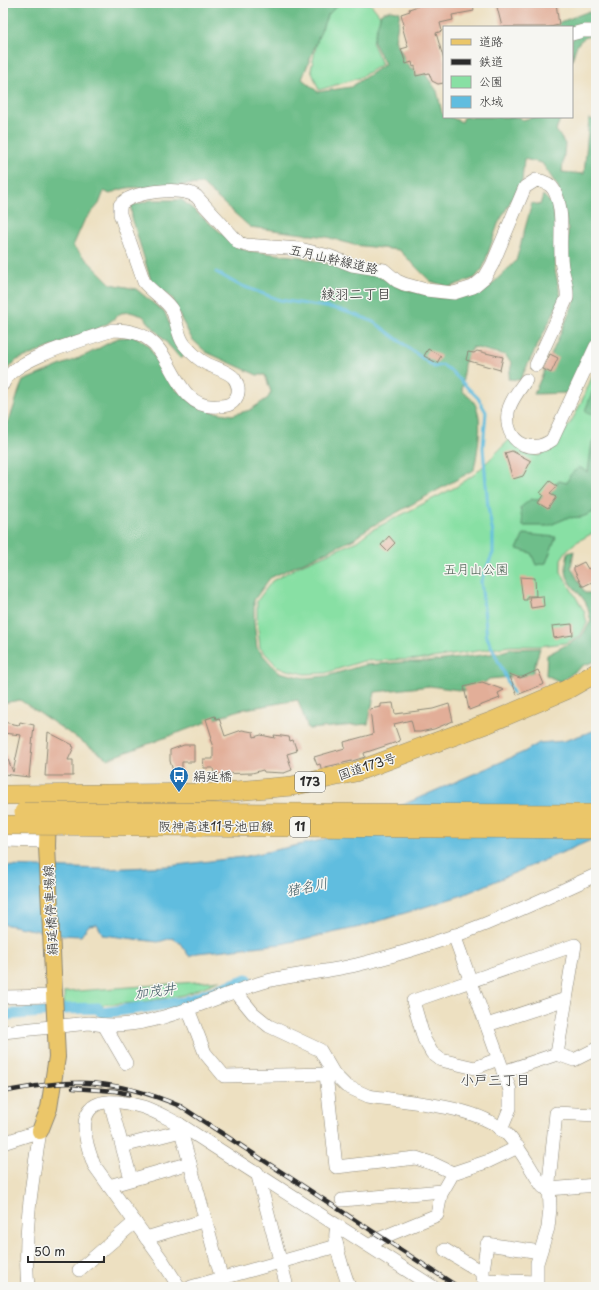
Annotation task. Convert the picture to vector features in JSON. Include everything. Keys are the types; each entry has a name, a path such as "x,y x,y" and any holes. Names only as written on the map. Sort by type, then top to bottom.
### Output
{"highway":[{"name":"国道173号","path":"3,795 212,793 292,786 355,772 491,722 566,690 596,673"},
{"name":"阪神高速11号池田線","path":"3,812 596,814"},
{"name":"阪神高速11号池田線","path":"3,825 596,829"}],"main road":[{"name":"絹延橋停車場線","path":"40,1131 55,1027 44,843 49,794"}],"street":[{"path":"573,34 583,31 596,31"},
{"name":"五月山幹線道路","path":"3,384 7,376 13,370 37,357 113,330 122,330 132,331 153,342 160,351 178,384 199,403 213,407 229,405 237,398 238,388 233,377 202,361 183,343 171,309 151,291 144,282 120,214 120,205 124,200 133,196 175,191 190,192 196,196 239,243 246,245 300,248 329,256 352,265 384,270 397,281 404,284 426,290 454,293 473,287 485,277 492,265 525,187 536,180 548,183 554,189 559,205 562,266 568,288 567,298 531,372 508,412 510,432 518,443 530,447 540,447 552,440 596,346"},
{"path":"3,840 44,843"},
{"path":"3,1032 90,1023 104,1025 139,1023 188,1009 235,991 268,981 356,965 454,935 501,918 596,875"},
{"path":"454,935 510,1090 510,1108 501,1130"},
{"path":"498,1059 475,1068 442,1060 432,1053 424,1039 412,1001 575,945 557,1054"},
{"path":"235,991 253,1013 269,1026 320,1050 330,1074 336,1167 416,1158 434,1164 453,1173"},
{"path":"3,997 54,1003"},
{"path":"487,1025 566,999"},
{"path":"188,1009 205,1053 224,1076 330,1074 346,1086 368,1096 444,1107 482,1118 501,1130 518,1147 543,1187 549,1189 596,1185"},
{"path":"104,1025 126,1063"},
{"path":"503,1072 557,1054 574,1060 596,1049"},
{"path":"179,1287 94,1165 90,1153 85,1125 86,1114 92,1106 101,1102 110,1102 143,1107 256,1172 370,1246 416,1282 433,1287"},
{"path":"110,1102 131,1179"},
{"path":"540,1252 487,1244 482,1277 487,1280 536,1285 537,1263 548,1228 550,1208 549,1189 556,1113 596,1115"},
{"path":"123,1146 180,1127"},
{"path":"180,1127 223,1283"},
{"path":"3,1143 40,1131 28,1218 26,1259 28,1287"},
{"path":"370,1246 382,1238 438,1215 442,1191 453,1173 489,1161 518,1147"},
{"path":"109,1186 190,1163"},
{"path":"256,1172 287,1287"},
{"path":"342,1200 442,1191"},
{"path":"146,1238 206,1220"},
{"path":"79,1270 135,1222"},
{"path":"338,1226 335,1230 337,1246 349,1287"},
{"path":"191,1287 223,1283 280,1262 337,1246"},
{"path":"445,1250 483,1273"}],"green space":[{"path":"3,3 340,3 327,16 302,79 318,92 351,87 385,64 373,41 381,13 391,10 400,12 395,40 410,69 423,71 437,91 443,118 452,118 462,122 464,118 521,118 522,120 530,118 561,118 556,130 565,144 562,172 584,174 589,119 596,120 596,337 568,393 534,394 575,300 567,265 568,228 558,187 542,163 524,159 522,181 498,224 483,268 475,278 449,287 430,281 399,250 354,245 327,237 250,227 202,184 121,189 110,194 104,191 99,204 84,221 73,246 111,284 136,289 165,313 173,333 187,352 181,359 143,316 130,312 121,313 107,324 93,331 17,360 3,373 3,289 6,277 3,272"},
{"path":"334,3 370,3 382,18 372,42 382,64 359,78 319,90 311,70 323,13"},
{"path":"587,12 596,13 596,34 585,38 579,43 573,58 573,26 550,26"},
{"path":"543,195 553,205 556,234 555,270 561,298 520,380 508,379 512,363 505,355 473,347 464,364 462,391 474,402 478,411 479,419 479,437 474,470 367,529 354,539 270,578 254,600 254,621 257,648 278,672 305,678 327,676 364,665 427,662 498,653 511,649 540,648 532,675 489,679 473,692 430,686 375,692 368,724 308,729 298,700 239,710 108,759 20,700 3,703 3,428 10,417 23,381 88,354 118,338 135,336 148,345 164,373 176,390 214,412 232,415 250,410 268,398 271,392 265,375 257,375 206,352 192,339 177,311 173,299 152,284 132,218 131,206 151,200 182,200 238,247 248,251 301,257 357,272 376,275 403,289 441,298 461,296 487,289 516,261 532,203 540,205"},
{"name":"五月山公園","path":"596,367 596,531 575,543 567,550 561,559 561,572 584,611 587,623 580,636 565,643 539,646 510,646 426,659 363,661 326,673 305,674 279,668 260,648 257,601 272,581 301,565 357,541 370,531 456,487 475,474 510,439 524,451 539,456 559,438 567,427 580,404"},
{"path":"596,385 596,417 585,411"},
{"path":"596,438 596,483 593,485 596,491 594,512 582,517 567,518 548,526 523,526 520,508 531,499 538,500 559,481 567,483 570,475 579,467 588,472 592,442"},
{"path":"524,534 556,537 546,563 536,565 531,553 517,549"},
{"path":"574,551 571,567 585,593 596,593 596,661 584,665 561,682 546,675 547,655 581,637 591,621 585,602 568,580 566,562 568,553"},
{"path":"221,980 184,995 137,1003 64,1006 64,992"}],"water":[{"name":"猪名川","path":"596,730 596,838 463,895 360,927 281,944 197,953 189,956 179,942 172,938 158,942 103,935 97,924 89,925 81,936 60,935 3,924 3,866 106,869 169,866 243,857 322,840 524,752 539,743 564,741"}],"building":[{"path":"417,3 448,3 449,6 473,3 474,11 452,15 453,20 440,23 442,31 436,33 443,57 443,83 438,84 432,81 429,73 416,76 415,66 413,67 412,62 406,64 401,49 408,47 402,26 404,25 401,14 418,6"},
{"path":"498,3 526,3 526,5 556,3 559,25 502,26 497,7 499,6"},
{"path":"428,349 441,356 437,363 424,356"},
{"path":"477,351 503,357 500,370 466,360 468,352 474,353"},
{"path":"550,354 558,358 551,373 543,369"},
{"path":"512,451 531,461 523,476 513,479 505,453"},
{"path":"550,481 557,486 550,494 556,497 548,509 538,503 543,495 540,493"},
{"path":"389,536 395,543 387,551 381,545"},
{"path":"584,562 588,569 596,564 596,580 582,586 574,567"},
{"path":"520,577 535,578 536,596 527,596 527,600 523,600"},
{"path":"543,596 544,606 531,608 529,597"},
{"path":"572,624 573,635 554,638 552,626"},
{"path":"538,670 544,684 517,695 509,674 520,678"},
{"path":"482,682 504,690 498,693 500,698 469,710 464,687"},
{"path":"393,703 395,714 433,709 449,704 453,721 434,729 420,732 414,732 411,720 394,724 400,741 364,753 365,757 352,761 321,768 320,764 317,765 314,757 345,748 344,742 373,734 370,709 381,707 381,704"},
{"path":"215,716 216,719 219,718 225,736 242,730 253,732 254,737 261,735 275,738 274,735 289,737 290,741 293,740 297,751 287,754 292,770 284,773 264,772 263,770 252,773 214,774 213,768 204,768 203,759 213,759 213,747 210,739 212,738 206,719"},
{"path":"3,722 19,725 20,722 34,725 29,777 3,774 3,747 13,772 21,735 3,733"},
{"path":"48,732 73,745 72,746 74,747 68,760 73,760 73,776 45,776"},
{"path":"184,745 194,745 194,762 182,762 182,774 174,774 170,761 170,750"}],"waterway":[{"path":"216,272 237,284 280,300 338,309 367,319 377,324 434,367 442,365 450,370 478,398 486,412 483,448 488,507 493,534 493,553 481,581 487,637 513,693"},
{"name":"加茂井","path":"65,1009 98,1008 102,1013 185,1002 247,979"},
{"name":"加茂井","path":"3,1015 44,1012"}],"railway":[{"path":"3,1092 51,1084 93,1083 134,1090 180,1106 458,1287"},
{"path":"73,1088 115,1091 129,1094"}],"place":[{"name":"絹延橋","path":"179,793"}],"district":[{"name":"綾羽二丁目","path":"356,294"},
{"name":"小戸三丁目","path":"495,1080"}]}
